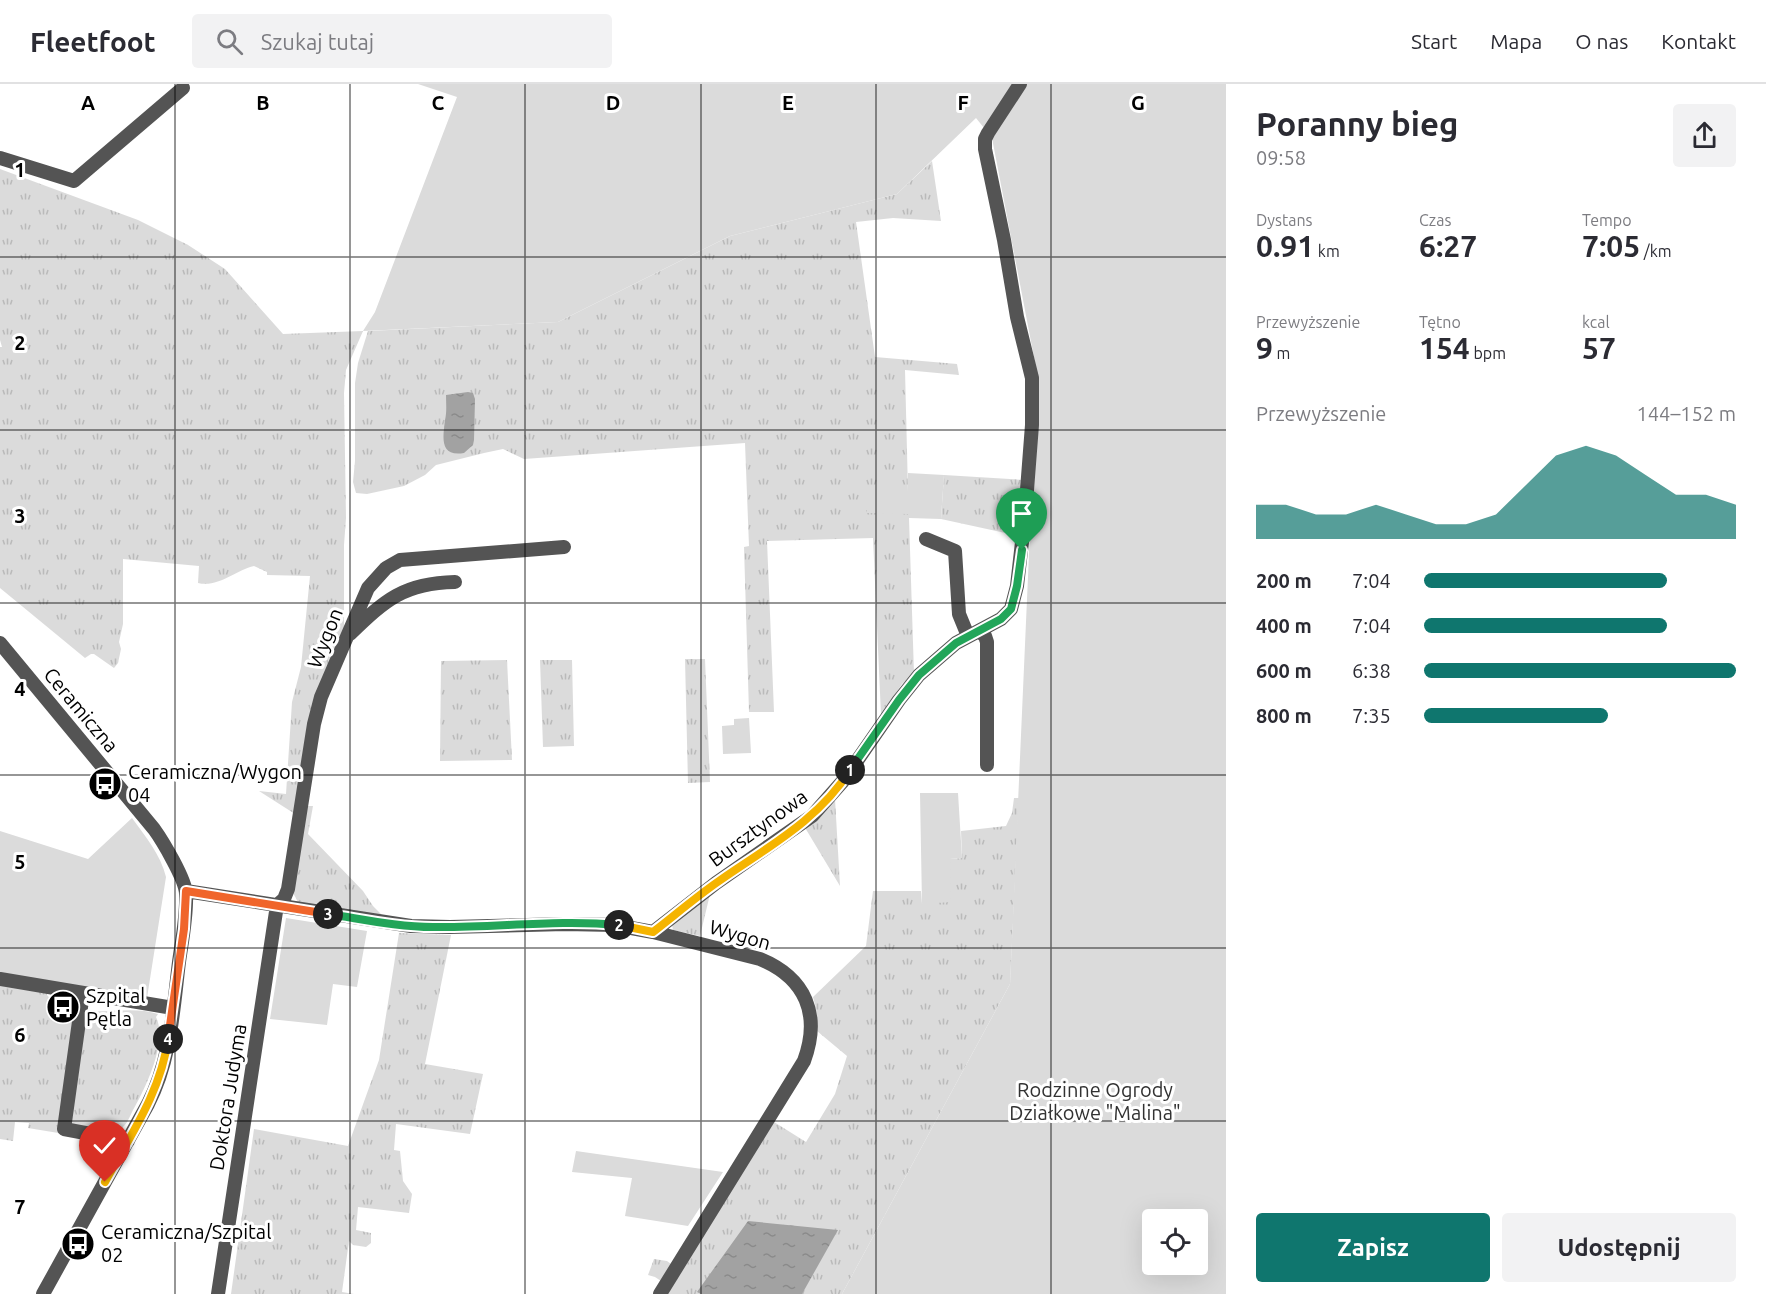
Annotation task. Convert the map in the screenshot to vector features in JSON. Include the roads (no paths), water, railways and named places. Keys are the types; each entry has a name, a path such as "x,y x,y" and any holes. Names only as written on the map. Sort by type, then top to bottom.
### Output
{"street":[{"name":"Bursztynowa","path":"653,932 717,883 812,816 843,781 911,683 945,651 1007,614 1011,609 1015,598 1023,539 1029,471 1032,378 1017,317 985,139 1020,84"},
{"path":"0,158 74,181 183,88"},
{"path":"926,539 955,551 959,614 973,634 985,636 987,642 987,765"},
{"name":"Wygon","path":"277,906 284,899 288,889 321,697 368,588 386,568 400,560 564,547"},
{"path":"346,638 379,607 398,594 434,582 454,582"},
{"name":"Ceramiczna","path":"0,644 154,829 166,846 186,891 184,929 162,1072 128,1141 43,1294"},
{"name":"Wygon","path":"186,891 375,922 427,927 615,925 653,932 760,959 777,967 796,983 804,994 810,1011 810,1041 804,1061 660,1294"},
{"name":"Doktora Judyma","path":"218,1294 277,906"},
{"path":"0,979 173,1008"},
{"path":"83,993 64,1129 128,1141"}],"water":[{"path":"473,393 475,399 473,445 464,453 450,452 444,444 446,395"},
{"path":"748,1221 838,1230 802,1294 701,1294 697,1292"}],"place":[{"name":"Ceramiczna/Wygon 04","path":"105,784"},
{"name":"Szpital Pętla","path":"63,1007"},
{"name":"Ceramiczna/Szpital 02","path":"78,1244"}],"park label":[{"name":"Rodzinne Ogrody Działkowe \"Malina\"","path":"1095,1102"}]}
